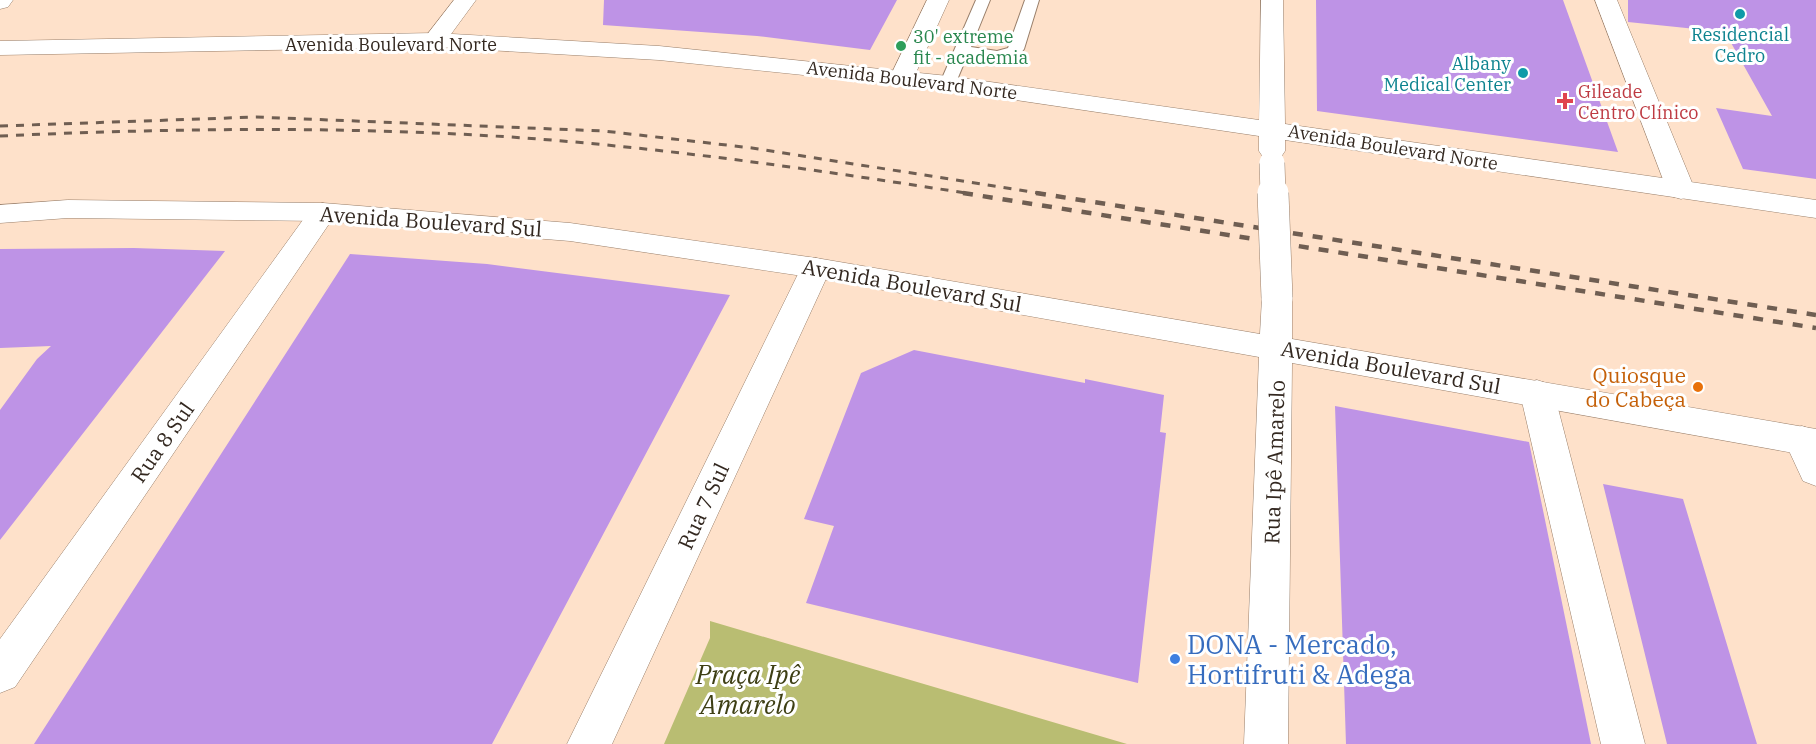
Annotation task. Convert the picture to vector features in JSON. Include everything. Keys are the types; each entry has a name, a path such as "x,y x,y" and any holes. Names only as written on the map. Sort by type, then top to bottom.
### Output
{"street":[{"path":"435,40 465,0"},
{"path":"902,77 938,0"},
{"name":"Rua Ipê Amarelo","path":"1266,744 1277,347 1271,129 1272,0"},
{"path":"1606,0 1681,190"},
{"name":"Avenida Boulevard Norte","path":"0,48 435,40 659,53 948,83 1816,209"},
{"name":"Avenida Boulevard Sul","path":"0,214 68,209 323,212 570,232 816,268 1537,393 1811,452"},
{"name":"Rua 8 Sul","path":"0,673 323,212"},
{"name":"Rua 7 Sul","path":"589,744 816,268"},
{"path":"1537,393 1623,744"}],"lane":[{"path":"948,83 983,0"},
{"path":"960,50 998,56 1012,54 1016,49 1032,0"}],"green space":[{"name":"Praça Ipê Amarelo","path":"710,621 1127,744 664,744 710,638"}],"building":[{"path":"604,0 897,0 870,50 757,36 603,25"},
{"path":"1316,0 1563,0 1618,152 1317,111"},
{"path":"1628,0 1816,0 1816,179 1743,169 1716,108 1772,116 1725,32 1628,22"},
{"path":"134,248 225,251 0,540 0,410 37,359 51,346 0,348 0,249"},
{"path":"350,254 487,264 730,295 492,744 34,744"},
{"path":"914,350 1085,383 1085,379 1164,395 1160,432 1166,433 1138,683 806,603 834,526 804,519 861,373"},
{"path":"1335,406 1529,442 1591,744 1346,744"},
{"path":"1603,484 1683,499 1757,744 1667,744"}],"railway":[{"path":"0,126 256,117 604,131 752,148 1045,194"},
{"path":"0,136 131,131 262,130 459,134 693,154 972,194"},
{"path":"963,193 1816,328"},
{"path":"1036,193 1816,315"}],"place":[{"name":"Residencial Cedro","path":"1740,14"},
{"name":"30' extreme fit - academia","path":"901,46"},
{"name":"Albany Medical Center","path":"1523,73"},
{"name":"Gileade Centro Clínico","path":"1565,101"},
{"name":"Quiosque do Cabeça","path":"1698,387"},
{"name":"DONA - Mercado, Hortifruti & Adega","path":"1175,659"}]}
